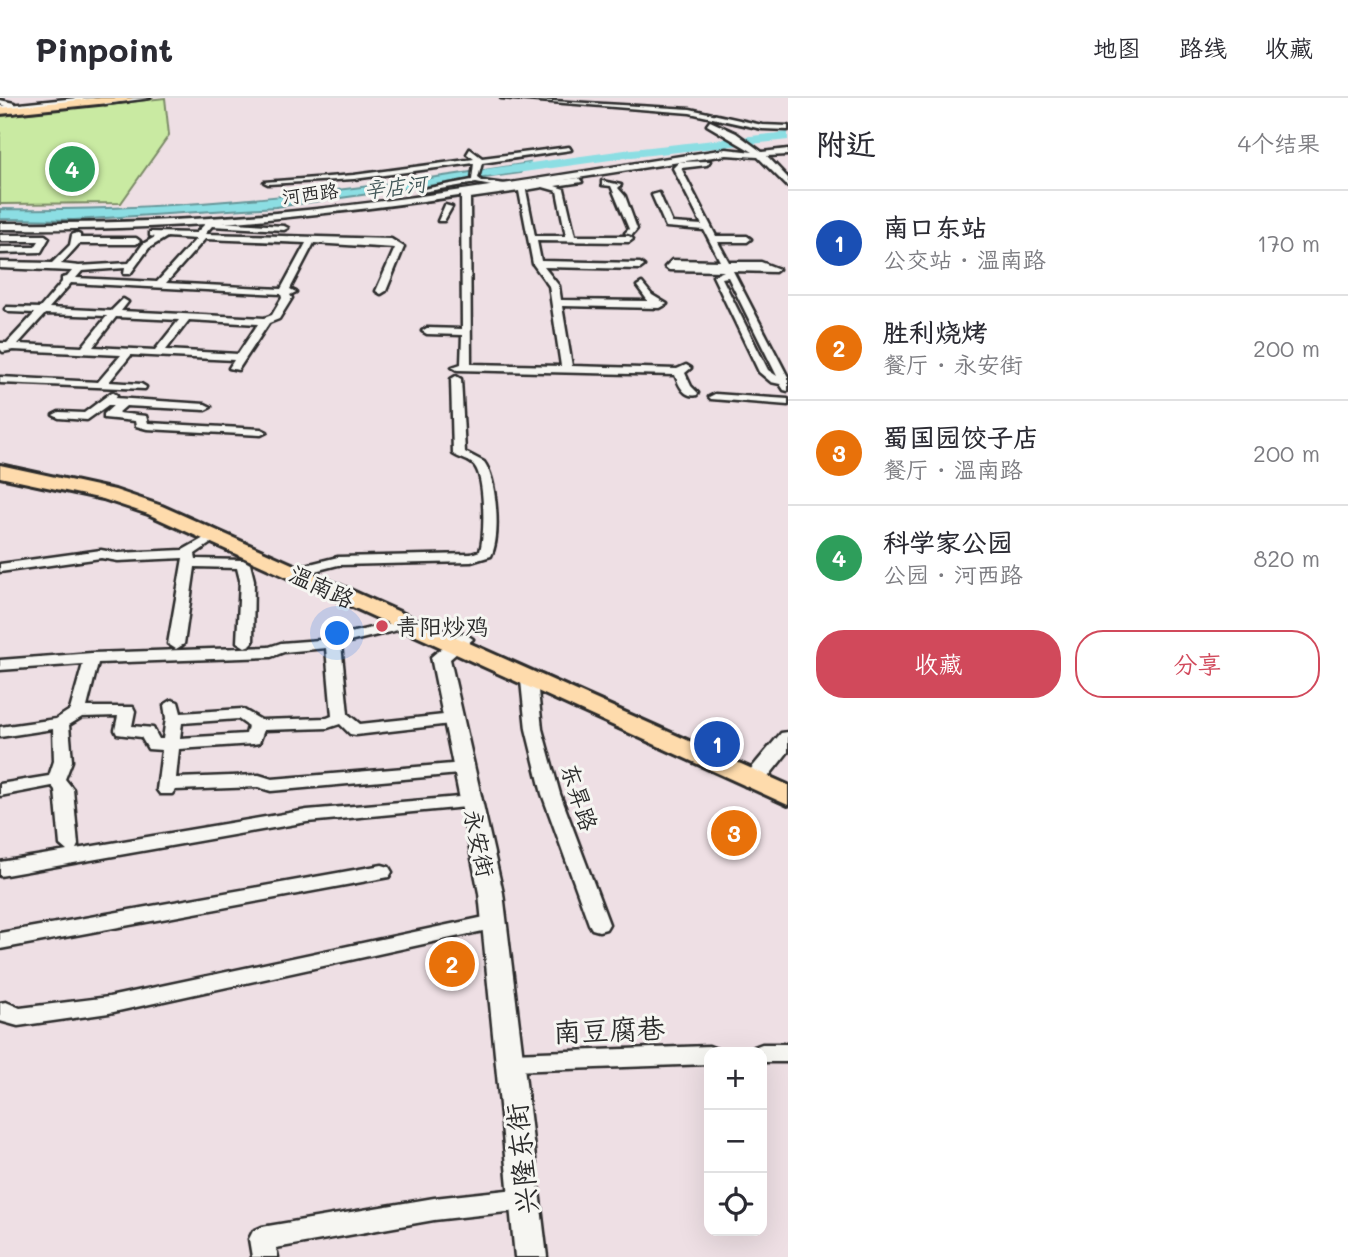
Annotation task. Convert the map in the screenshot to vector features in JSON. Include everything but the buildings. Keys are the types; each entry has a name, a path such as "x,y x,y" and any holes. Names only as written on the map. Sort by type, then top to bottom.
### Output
{"main road":[{"path":"0,111 113,98"},
{"path":"0,102 15,109 128,98"},
{"name":"温南路","path":"0,463 117,488 165,505 307,569 459,643 786,789"},
{"name":"温南路","path":"0,471 108,494 155,510 405,624 459,643 529,681 757,776"}],"street":[{"path":"31,105 40,98"},
{"path":"15,109 97,98"},
{"path":"15,109 146,98"},
{"path":"505,98 686,111 735,133 788,170"},
{"path":"626,98 711,123 735,133"},
{"path":"639,98 762,127 788,128"},
{"path":"544,153 552,142"},
{"path":"268,182 370,175 479,163 569,149"},
{"name":"河西路","path":"0,226 81,226 256,217 502,186 726,152 788,152"},
{"path":"478,181 474,178 478,158 468,154 486,153"},
{"path":"766,153 788,162"},
{"path":"766,153 788,184"},
{"path":"362,161 370,175"},
{"path":"479,163 505,162"},
{"path":"703,162 679,164 678,171 787,385"},
{"path":"532,238 602,239 629,236 632,229 621,196 614,188 617,186 607,179 593,180"},
{"path":"307,569 338,561 471,558 485,555 489,550 490,512 484,470 477,461 458,454 460,371 468,332 465,195 579,180"},
{"path":"422,190 478,181 502,186"},
{"path":"565,183 612,183"},
{"path":"543,186 560,189 571,238"},
{"path":"522,189 537,264 554,286 567,370"},
{"path":"656,195 669,225 707,228"},
{"path":"441,219 449,206"},
{"path":"252,226 255,220 265,220"},
{"path":"198,236 207,224 286,225 276,239"},
{"path":"153,234 394,242 400,247 381,290"},
{"path":"123,277 133,259 151,239 166,235"},
{"path":"159,285 201,239 198,236"},
{"path":"0,237 45,238 38,250 0,250"},
{"path":"602,239 617,243 622,264 610,267"},
{"path":"713,239 747,239"},
{"path":"113,248 120,240"},
{"path":"54,266 75,241"},
{"path":"63,246 75,241 136,241"},
{"path":"10,310 265,321 276,317 287,298 287,292 311,241"},
{"path":"41,245 52,245"},
{"path":"98,263 105,256"},
{"path":"537,264 640,266"},
{"path":"1,266 54,266 79,270 131,265"},
{"path":"670,265 727,269"},
{"path":"727,269 717,276 764,372 787,385"},
{"path":"0,357 79,270"},
{"path":"68,280 287,292"},
{"path":"556,300 658,306 642,286"},
{"path":"556,300 649,297"},
{"path":"86,348 123,302"},
{"path":"159,352 186,318"},
{"path":"234,368 240,356 260,333 265,321"},
{"path":"427,331 468,332"},
{"path":"0,346 240,356"},
{"path":"101,385 129,351"},
{"path":"460,371 683,370 686,388 693,393"},
{"path":"0,380 141,387"},
{"path":"59,415 87,417 122,386"},
{"path":"715,397 788,402"},
{"path":"104,401 205,407"},
{"path":"124,402 108,416 142,418 140,424 144,429 261,432"},
{"path":"176,644 186,558 212,537"},
{"path":"0,568 100,554 118,557 186,558 243,565 247,580 244,642"},
{"path":"247,580 256,579 262,574"},
{"path":"0,665 92,658 271,652 405,624"},
{"path":"333,640 340,715 356,730 453,719"},
{"name":"永安街","path":"459,643 440,656 491,893 511,1062"},
{"path":"78,712 92,658"},
{"name":"东昇路","path":"529,681 534,729 551,794 599,924"},
{"path":"0,732 61,723 78,712 127,711 123,730 147,732 154,745 253,739 257,725"},
{"path":"343,718 328,723 257,725 242,714 173,711 167,787 259,781 271,785 464,769"},
{"path":"56,780 63,761 61,723"},
{"path":"757,776 788,738"},
{"path":"0,790 56,780"},
{"path":"56,780 64,789 69,845"},
{"path":"0,869 307,816 471,802"},
{"path":"0,941 382,873"},
{"path":"0,1012 6,1011 18,1017 109,1005 494,922"},
{"path":"767,1053 788,1053"},
{"name":"南豆腐巷","path":"511,1062 704,1055"},
{"name":"兴隆东街","path":"511,1062 531,1257"},
{"path":"265,1257 262,1239 434,1209 525,1199"}],"green space":[{"path":"165,98 169,135 121,203 0,204 0,116"}],"water":[{"path":"529,163 520,173 276,207 74,220 0,219 0,209 133,207 266,198"}],"waterway":[{"name":"辛店河","path":"487,173 632,153 788,136"}],"place":[{"name":"科学家公园","path":"72,169"},
{"name":"青阳炒鸡","path":"382,626"},
{"name":"南口东站","path":"717,744"},
{"name":"蜀国园饺子店","path":"734,833"},
{"name":"胜利烧烤","path":"452,964"}]}
